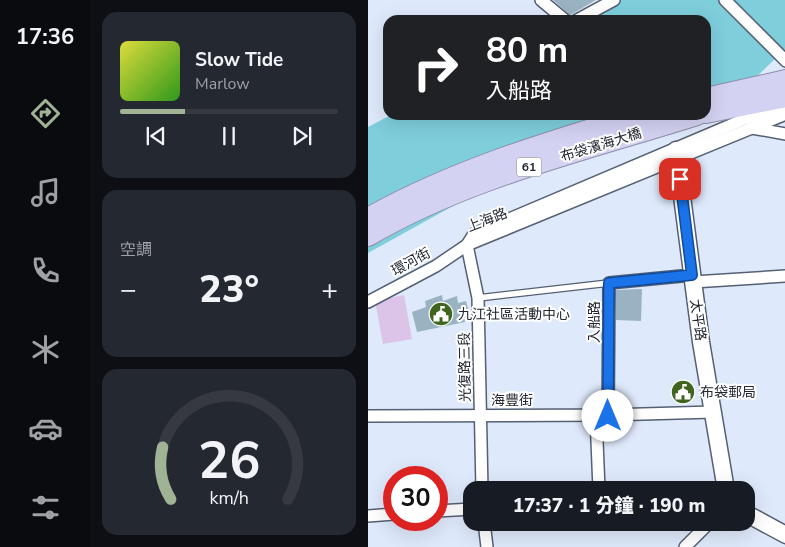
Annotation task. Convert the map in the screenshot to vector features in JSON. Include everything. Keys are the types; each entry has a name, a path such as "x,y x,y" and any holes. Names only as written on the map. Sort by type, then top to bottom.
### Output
{"highway":[{"path":"711,97 786,80"},
{"path":"711,112 786,97"},
{"name":"布袋濱海大橋","path":"368,218 392,205 532,146 621,120"},
{"name":"布袋濱海大橋","path":"368,236 398,218 505,175 681,120"}],"main road":[{"name":"太平路","path":"677,155 693,278 724,481"},
{"path":"755,518 786,535"}],"street":[{"path":"541,0 559,15"},
{"path":"586,15 614,0"},
{"path":"725,0 786,61"},
{"name":"上海路","path":"677,155 745,119 786,105"},
{"name":"上海路","path":"467,245 677,155 786,114"},
{"path":"752,128 786,134"},
{"name":"光復路三段","path":"467,245 478,298 482,481"},
{"name":"環河街","path":"368,302 436,266 467,245"},
{"name":"入船路","path":"600,481 609,283 693,278 786,276"},
{"path":"602,416 713,412"},
{"name":"海豐街","path":"368,416 602,416"},
{"path":"448,510 463,510"},
{"path":"368,516 383,515"},
{"path":"485,531 487,547"},
{"path":"685,547 701,531"}],"lane":[{"path":"478,298 609,283"}],"shaded area":[{"path":"404,295 412,339 383,344 375,301"}],"water":[{"path":"617,0 785,0 785,49 739,94 711,104 711,15 592,15"},
{"path":"383,119 668,120 471,196 368,253 368,127"}],"building":[{"path":"553,0 596,0 570,15"},
{"path":"642,289 641,321 616,320 616,290"},
{"name":"九江社區活動中心","path":"442,295 443,301 457,296 458,303 466,301 470,316 464,318 465,322 417,332 412,312 426,307 425,301"}],"place":[{"name":"九江社區活動中心","path":"441,314"},
{"name":"布袋郵局","path":"683,392"}],"route":[{"path":"608,416 609,283 692,275 680,179"}]}
